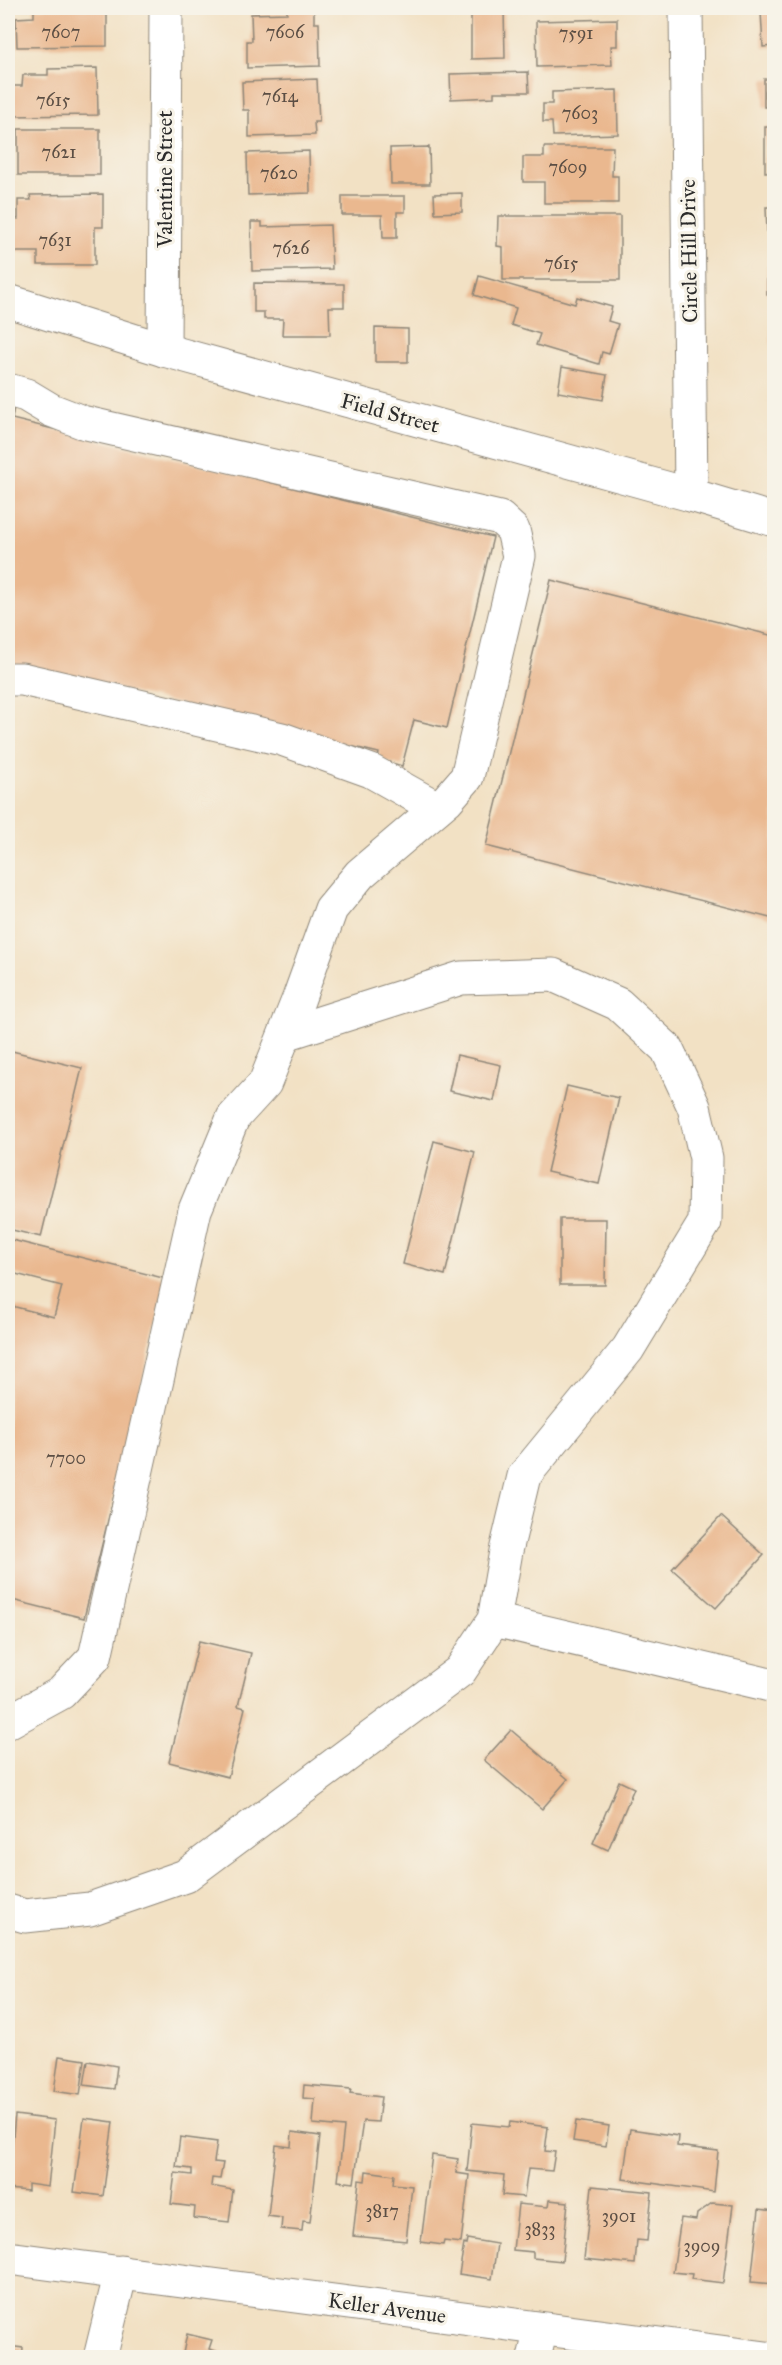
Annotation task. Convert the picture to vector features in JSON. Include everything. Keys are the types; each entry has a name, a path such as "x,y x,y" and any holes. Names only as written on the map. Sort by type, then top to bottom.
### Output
{"street":[{"name":"Valentine Street","path":"164,350 166,8"},
{"name":"Circle Hill Drive","path":"686,8 691,495"},
{"name":"Field Street","path":"8,301 164,350 691,495 774,520"},
{"path":"8,390 26,395 51,411 82,422 500,518 513,531 519,556 466,777 437,808 360,874 331,909 265,1083 232,1118 195,1210 95,1657 61,1693 8,1722"},
{"path":"8,679 22,679 282,739 371,771 437,808"},
{"path":"8,1911 25,1916 90,1909 185,1876 460,1671 494,1620 506,1551 524,1476 628,1349 705,1222 706,1158 694,1107 666,1049 618,1004 553,975 461,978 285,1034"},
{"path":"494,1620 774,1686"},
{"name":"Keller Avenue","path":"8,2258 121,2272 538,2343 766,2358"},
{"path":"100,2358 121,2272"}],"building":[{"path":"34,8 107,8 107,46 17,47 16,18 34,17"},
{"path":"314,8 314,23 319,23 320,66 247,68 247,41 252,41 251,14 287,13 287,9"},
{"path":"471,9 504,9 505,58 471,59"},
{"path":"761,12 774,12 774,46 763,47"},
{"path":"617,19 617,46 611,46 612,65 537,67 536,21"},
{"path":"97,68 98,115 8,116 8,86 22,86 23,75 48,75 48,69"},
{"path":"528,72 529,92 494,92 494,97 451,99 450,74"},
{"path":"317,79 319,122 314,122 315,135 249,137 249,110 243,110 242,82"},
{"path":"764,79 774,79 774,107 764,107"},
{"path":"617,90 618,134 553,136 552,122 543,122 543,104 552,104 552,92"},
{"path":"765,127 774,127 774,172 765,172"},
{"path":"18,129 100,129 100,175 18,175"},
{"path":"429,147 430,184 391,184 390,148"},
{"path":"544,147 613,147 612,176 618,176 618,203 544,203 544,182 523,182 523,157 544,157"},
{"path":"309,151 310,193 248,195 247,153"},
{"path":"462,193 462,212 435,213 434,194"},
{"path":"103,194 103,227 95,227 95,265 38,265 38,252 14,252 14,219 18,219 18,200 31,200 30,195"},
{"path":"342,196 405,196 405,212 397,212 397,238 383,238 382,215 342,215"},
{"path":"766,207 774,207 774,233 767,233"},
{"path":"498,216 620,216 620,280 503,280 503,247 497,246"},
{"path":"251,222 262,222 262,227 330,225 332,269 252,271"},
{"path":"767,266 774,266 774,295 767,295"},
{"path":"479,276 575,304 577,297 612,307 608,321 618,324 609,354 602,352 599,364 536,345 540,334 511,325 516,308 474,295"},
{"path":"254,283 344,284 344,307 329,307 330,335 282,335 283,319 264,319 264,312 254,312"},
{"path":"771,309 774,309 774,344 771,344"},
{"path":"375,328 408,329 408,362 375,362"},
{"path":"562,367 607,375 603,400 558,392"},
{"path":"8,399 15,401 12,419 493,537 447,728 414,720 402,766 378,759 379,753 8,662"},
{"path":"773,453 774,471 770,471"},
{"path":"551,580 774,636 774,919 486,846"},
{"path":"8,1050 82,1068 41,1237 8,1229"},
{"path":"457,1055 501,1065 494,1101 449,1091"},
{"path":"567,1086 619,1098 599,1184 547,1172"},
{"path":"434,1141 475,1152 445,1275 403,1264"},
{"path":"560,1219 606,1219 605,1285 560,1285"},
{"path":"8,1239 167,1279 84,1618 8,1599 8,1305 54,1317 62,1286 8,1272"},
{"path":"721,1516 764,1555 716,1608 672,1569"},
{"path":"199,1641 251,1653 238,1706 245,1708 228,1777 169,1762"},
{"path":"511,1730 568,1779 542,1809 484,1760"},
{"path":"619,1781 634,1788 608,1850 593,1843"},
{"path":"59,2056 85,2060 80,2095 54,2091"},
{"path":"88,2061 117,2066 114,2089 84,2085"},
{"path":"8,2078 13,2079 9,2108 8,2107"},
{"path":"304,2085 351,2089 350,2093 381,2097 378,2122 363,2121 354,2183 338,2181 344,2127 313,2124 315,2099 303,2098"},
{"path":"15,2115 55,2120 48,2187 28,2184 28,2191 8,2189"},
{"path":"84,2118 113,2122 103,2196 74,2192"},
{"path":"576,2121 609,2126 606,2146 573,2141"},
{"path":"510,2122 548,2127 545,2151 555,2152 552,2171 528,2169 524,2197 502,2195 504,2175 467,2171 472,2123 509,2127"},
{"path":"630,2129 678,2136 677,2146 718,2151 714,2192 623,2179"},
{"path":"292,2132 320,2136 310,2222 303,2221 302,2231 281,2229 282,2218 268,2216 276,2145 291,2147"},
{"path":"180,2137 217,2142 214,2162 223,2163 220,2179 212,2178 211,2186 233,2190 229,2222 194,2218 195,2207 171,2204 175,2173 192,2175 192,2169 176,2167"},
{"path":"432,2155 458,2159 456,2173 469,2175 461,2243 444,2241 443,2245 421,2242"},
{"path":"366,2171 394,2175 393,2184 412,2186 406,2241 353,2236 359,2180 365,2181"},
{"path":"592,2186 652,2192 647,2241 637,2240 635,2264 584,2259"},
{"path":"549,2200 568,2202 562,2261 533,2258 533,2252 513,2250 518,2204 548,2207"},
{"path":"712,2203 733,2205 723,2283 691,2279 692,2274 673,2272 681,2218 696,2220 697,2214"},
{"path":"759,2209 774,2211 774,2284 751,2282"},
{"path":"467,2239 497,2244 492,2279 459,2274 464,2244 466,2245"},
{"path":"187,2334 212,2340 209,2349 240,2358 182,2358"},
{"path":"8,2346 23,2348 22,2358 8,2358"}]}
